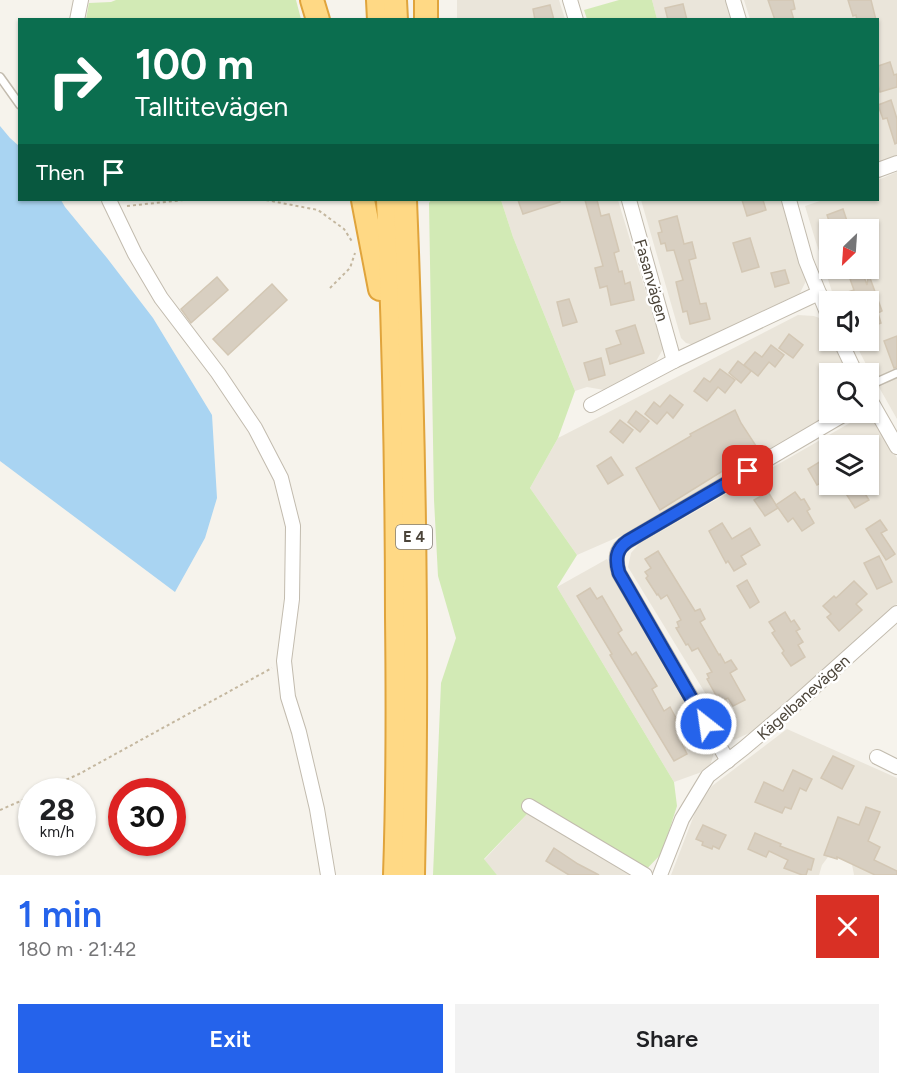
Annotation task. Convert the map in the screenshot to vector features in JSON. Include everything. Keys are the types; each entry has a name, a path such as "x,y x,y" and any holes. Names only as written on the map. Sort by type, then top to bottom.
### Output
{"highway":[{"path":"312,0 317,18"},
{"path":"378,0 379,18"},
{"path":"395,0 396,18"},
{"path":"426,0 426,18"},
{"path":"363,201 402,363"},
{"name":"E 4","path":"388,201 414,517 412,875"},
{"name":"E 4","path":"395,875 405,201"},
{"path":"402,363 418,201"}],"street":[{"path":"77,18 81,0"},
{"path":"570,0 575,18"},
{"path":"734,0 738,18"},
{"path":"879,170 897,163"},
{"name":"Fasanvägen","path":"629,201 674,361"},
{"path":"591,405 674,361 819,294 806,261 789,201"},
{"path":"111,204 135,254 161,298 218,373 255,428 281,478 293,526 292,598 284,661 288,697 299,732 317,810 328,875"},
{"path":"879,414 897,447"},
{"path":"728,761 619,573 617,551 628,541 829,423"},
{"name":"Kägelbanevägen","path":"660,875 682,819 708,776 791,708 897,613"},
{"path":"877,757 897,767"},
{"path":"529,807 645,875"}],"lane":[{"path":"0,77 18,102"},
{"path":"879,388 897,373"}],"path":[{"path":"111,204 170,201"},
{"path":"271,201 318,210 344,229 357,249 350,268 330,288"},
{"path":"70,778 284,661"},
{"path":"0,810 18,802"}],"shaded area":[{"path":"457,0 559,0 565,18 457,18"},
{"path":"652,0 726,0 732,18 657,18"},
{"path":"744,0 897,0 897,157 879,163 879,18 750,18"},
{"path":"897,172 897,419 879,387 879,363 865,363 859,351 879,351 879,291 832,291 828,279 879,279 879,219 819,219 819,250 805,206 820,201 879,201 879,180"},
{"path":"501,201 618,201 663,349 655,363 604,390 587,387 575,391 513,237"},
{"path":"641,201 783,201 806,281 800,293 694,345 686,343 681,338"},
{"path":"798,315 819,318 819,351 838,351 845,363 819,363 819,421 625,534 577,555 530,488 558,438"},
{"path":"850,423 876,423 897,458 897,604 758,729 734,740 628,567 631,553 639,544 819,441 819,495 879,495 879,435 829,435"},
{"path":"607,559 714,753 710,766 699,773 674,782 557,587"},
{"path":"787,729 897,778 897,875 854,875 851,859 834,849 822,865 819,875 671,875 696,810 712,786"},
{"path":"529,812 635,875 497,875 484,860"}],"green space":[{"path":"116,0 296,0 301,18 86,18 89,3"},
{"path":"619,0 652,0 657,18 587,18 584,10"},
{"path":"430,201 501,201 513,237 575,391 558,438 530,488 577,555 557,587 674,782 677,806 662,853 641,875 529,812 484,859 497,875 433,875 441,683 456,638 438,576 434,500"}],"water":[{"path":"0,126 18,145 18,201 62,201 153,318 212,415 217,498 205,538 175,592 0,461"}],"building":[{"path":"768,0 793,0 795,9 791,10 793,18 774,18"},
{"path":"848,0 871,0 876,18 853,16"},
{"path":"683,4 686,18 668,18 665,8"},
{"path":"550,5 553,18 535,18 533,9"},
{"path":"890,62 894,75 897,74 897,87 880,92 879,66"},
{"path":"891,100 897,119 897,143 895,144 887,118 883,119 879,105"},
{"path":"518,201 560,201 560,202 523,214"},
{"path":"585,201 597,201 601,216 609,214 619,251 614,253 619,272 622,271 625,284 630,282 634,300 611,305 607,286 600,288 595,268 603,266"},
{"path":"742,201 763,201 766,210 747,216"},
{"path":"843,209 846,219 828,219 827,215"},
{"path":"677,216 684,244 692,242 696,258 689,260 700,304 706,303 710,319 690,324 687,311 683,312 676,282 683,280 674,250 667,251 665,243 661,244 658,233 662,232 659,221"},
{"path":"750,238 759,267 742,272 733,243"},
{"path":"785,270 789,283 775,287 771,273"},
{"path":"217,277 228,290 191,323 181,309"},
{"path":"850,279 865,279 867,285 868,279 870,279 875,291 851,291 854,290"},
{"path":"272,284 287,300 228,355 213,339"},
{"path":"569,299 577,322 563,326 557,302"},
{"path":"635,325 644,353 610,364 606,349 621,344 616,331"},
{"path":"789,334 803,345 793,358 779,348"},
{"path":"897,336 897,367 894,368 884,341"},
{"path":"771,345 784,355 775,367 769,362 758,376 744,365 755,352 762,357"},
{"path":"601,358 605,375 589,380 584,363"},
{"path":"738,361 751,371 741,383 729,373"},
{"path":"720,369 735,380 725,393 718,387 707,401 694,391 704,378 710,382"},
{"path":"670,395 683,405 673,418 667,412 657,424 645,414 654,402 660,407"},
{"path":"735,410 758,449 660,510 636,468 691,436 690,434"},
{"path":"636,411 649,421 640,432 628,422"},
{"path":"620,420 633,430 623,443 610,432"},
{"path":"611,457 623,475 608,484 597,466"},
{"path":"819,462 819,484 817,485 808,469"},
{"path":"768,492 778,508 765,516 754,500"},
{"path":"795,492 801,500 804,499 810,509 807,511 814,523 802,531 793,518 788,522 776,505"},
{"path":"847,495 866,495 869,500 855,508"},
{"path":"880,520 887,530 881,533 895,554 886,560 866,529"},
{"path":"722,523 732,539 750,528 760,545 741,556 746,564 734,571 728,561 726,563 709,531"},
{"path":"658,551 695,611 700,609 705,619 700,622 719,655 725,663 731,660 737,669 730,673 745,700 733,706 728,698 722,701 719,695 717,697 707,679 709,678 707,674 712,672 698,648 692,651 676,628 679,627 677,622 681,620 667,595 661,599 646,578 648,576 645,572 651,568 645,559"},
{"path":"879,556 892,582 877,589 864,563"},
{"path":"747,580 759,602 750,608 737,586"},
{"path":"854,581 867,594 856,604 862,610 839,631 827,617 831,614 823,606 834,596 836,598"},
{"path":"590,588 597,599 602,596 622,630 618,633 632,655 636,652 657,686 652,689 664,711 670,707 688,741 682,744 687,754 674,761 577,596"},
{"path":"785,612 791,622 794,620 800,629 796,631 803,642 798,645 805,657 791,666 772,633 775,631 769,622"},
{"path":"833,756 854,766 842,789 821,778"},
{"path":"793,770 812,779 806,791 800,788 791,809 785,807 782,813 755,802 764,782 783,791"},
{"path":"866,807 880,812 868,841 880,847 874,860 897,871 897,875 875,875 837,857 837,859 824,855 838,817 859,825"},
{"path":"703,825 726,835 719,849 702,845 703,842 696,839"},
{"path":"755,833 781,844 780,846 814,859 811,870 808,869 806,875 802,875 784,868 788,860 769,851 766,857 748,849"},
{"path":"554,848 599,875 569,875 546,861"}],"route":[{"path":"706,724 619,573 617,551 628,541 748,471"}]}
